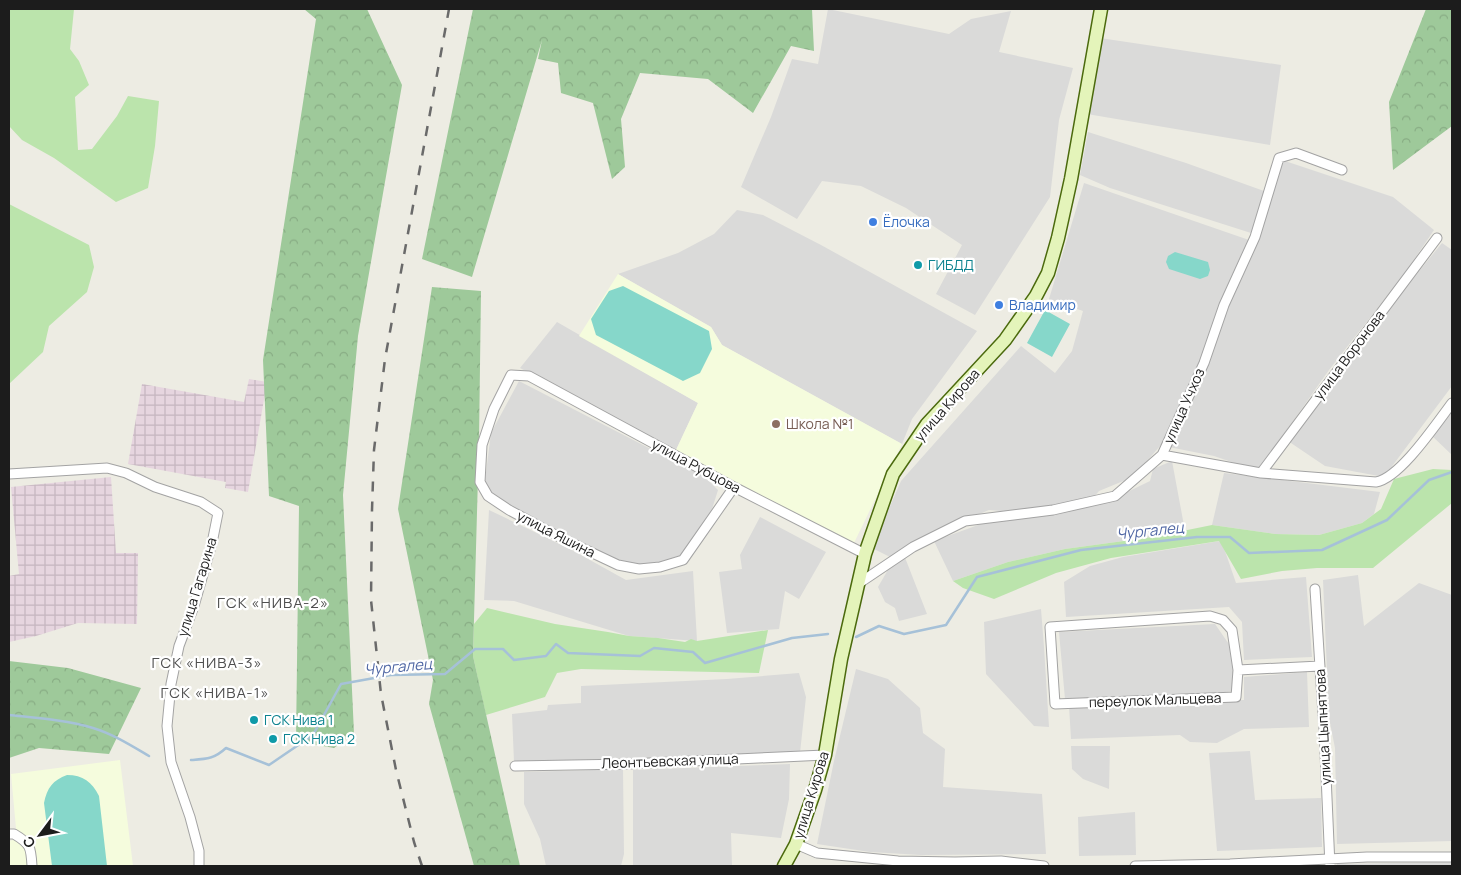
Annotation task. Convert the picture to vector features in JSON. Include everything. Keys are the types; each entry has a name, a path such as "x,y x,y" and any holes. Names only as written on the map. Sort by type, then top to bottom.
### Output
{"main road":[{"name":"улица Кирова","path":"784,866 796,844 825,755 841,659 865,554 893,474 927,424 1004,340 1036,296 1048,273 1071,179 1102,9"}],"street":[{"name":"улица Учхоз","path":"858,584 913,547 965,521 1053,510 1115,496 1162,455 1204,363 1224,305 1255,237 1279,158 1296,153 1342,170"},
{"name":"улица Воронова","path":"1261,472 1437,238"},
{"name":"улица Яшина","path":"529,376 511,375 494,409 482,445 480,482 488,496 509,510 618,565 639,569 660,567 683,560 734,487"},
{"name":"улица Рубцова","path":"529,376 734,487 865,554"},
{"path":"1162,455 1261,472 1376,482 1386,479 1405,462 1452,403"},
{"name":"улица Гагарина","path":"9,474 107,468 126,473 155,487 201,502 218,512 212,543 194,606 179,646 171,684 168,726 171,762 190,817 199,851 199,866"},
{"name":"улица Цыпнятова","path":"1315,589 1330,863"},
{"name":"переулок Мальцева","path":"1210,616 1223,620 1232,630 1238,670 1236,697 1054,704 1050,627 1210,616"},
{"path":"1238,670 1320,666"},
{"name":"Леонтьевская улица","path":"515,766 628,764 825,755"},
{"path":"9,834 14,834 27,841 31,850 32,866"},
{"path":"796,844 816,853 898,864 1001,861 1044,866"},
{"path":"1135,866 1330,863 1452,857"}],"shaded area":[{"path":"828,9 949,34 971,19 1011,11 999,52 1073,68 1059,120 1050,197 975,315 936,294 962,245 906,208 861,186 822,181 797,219 741,187 771,117 792,59 818,64"},
{"path":"1100,38 1281,65 1270,145 1087,114"},
{"path":"1088,132 1186,163 1264,191 1251,233 1110,188 1080,175"},
{"path":"1282,160 1393,197 1434,230 1405,273 1329,370 1258,471 1214,456 1169,447 1232,297"},
{"path":"1084,183 1249,240 1182,412 1167,438 1133,477 1099,491 1092,499 1058,507 1013,512 989,510 934,533 890,557 872,548 901,481 1021,346 1055,373 1072,351 1083,311 1049,299"},
{"path":"737,210 763,215 977,331 912,419 902,444 722,345 711,327 618,274 678,253 714,234"},
{"path":"1442,243 1452,250 1452,386 1384,477 1325,466 1288,441 1397,298"},
{"path":"1175,252 1208,262 1210,270 1208,276 1200,279 1169,269 1166,262 1168,256"},
{"name":"Школа №1","path":"618,274 711,327 722,345 902,444 853,545 676,450 698,403 579,336"},
{"path":"623,286 709,331 712,349 700,373 683,381 596,335 591,319 609,291"},
{"path":"1045,310 1070,324 1052,357 1027,343"},
{"path":"557,322 698,403 676,450 520,368"},
{"path":"249,379 267,382 248,492 225,488 226,482 128,464 142,384 244,402"},
{"path":"519,381 705,477 718,490 712,509 693,543 675,563 641,568 623,563 532,522 533,517 515,509 484,488 491,433"},
{"path":"1452,411 1452,455 1430,434"},
{"path":"1172,461 1185,531 1065,549 1008,562 953,581 934,541 992,520 1113,499 1150,481 1153,469"},
{"path":"1224,473 1380,492 1374,514 1362,523 1319,535 1275,534 1212,525"},
{"path":"111,477 116,553 138,553 137,624 78,623 9,642 9,576 19,574 11,487"},
{"path":"489,510 570,549 626,580 693,571 697,641 629,636 514,601 484,600"},
{"path":"760,517 826,552 799,599 785,591 779,629 727,633 719,572 742,569 740,555"},
{"path":"1220,541 1236,583 1306,577 1312,657 1244,660 1242,622 1229,607 1066,617 1064,582 1090,566 1123,557"},
{"path":"904,555 927,614 899,621 895,608 885,602 878,587 889,568"},
{"path":"1358,575 1364,626 1419,583 1452,595 1452,841 1337,844 1335,748 1329,718 1323,580"},
{"path":"1041,609 1049,727 1034,726 986,674 984,622"},
{"path":"1215,624 1233,650 1233,691 1203,695 1065,699 1059,632"},
{"path":"856,669 888,679 920,708 923,733 945,749 943,787 1042,794 1046,854 921,855 870,852 817,844"},
{"path":"1307,672 1309,727 1244,729 1217,743 1190,742 1180,735 1071,739 1069,706 1244,700 1244,677"},
{"path":"799,673 806,697 800,753 514,762 512,714 547,710 548,705 581,703 581,686 727,679"},
{"path":"1071,746 1110,746 1109,789 1083,779 1072,769"},
{"path":"1250,751 1255,800 1321,798 1322,847 1217,851 1209,753"},
{"path":"120,760 133,866 9,866 9,841 17,839 11,774"},
{"path":"790,764 789,799 781,838 731,833 732,866 633,866 633,770"},
{"path":"623,769 624,854 621,866 546,866 540,839 524,804 524,772"},
{"path":"67,775 78,776 86,780 99,796 107,866 52,866 44,803 51,785"},
{"path":"1135,812 1136,855 1079,856 1078,817"},
{"path":"1452,862 1452,866 1337,866 1337,864"}],"green space":[{"path":"9,9 74,9 70,49 79,61 89,85 75,97 78,150 92,149 117,116 128,96 159,101 155,146 148,188 116,202 54,158 22,140 9,126"},
{"path":"304,9 367,9 402,85 358,336 343,495 354,733 334,748 296,741 299,506 269,496 263,360 316,19"},
{"path":"473,9 812,9 814,51 791,46 753,113 708,79 640,73 621,119 625,167 612,179 593,103 561,93 558,63 538,59 542,40 472,277 422,259"},
{"path":"1426,9 1452,9 1452,126 1393,170 1389,102"},
{"path":"9,204 89,245 94,267 87,292 49,326 43,352 9,384"},
{"path":"432,287 481,291 473,656 520,866 474,866 429,704 433,680 398,509"},
{"path":"1433,469 1452,470 1452,503 1373,568 1317,568 1282,571 1241,579 1219,541 1111,558 1056,573 994,599 963,588 953,581 1008,562 1065,549 1153,537 1212,525 1275,534 1319,535 1362,523 1381,509 1394,479"},
{"path":"487,608 555,624 629,636 685,642 691,639 697,641 768,630 759,673 581,669 557,673 545,697 486,715 473,656 474,624"},
{"path":"9,661 68,668 141,688 109,754 39,748 9,758"}],"waterway":[{"name":"Чургалец","path":"856,637 879,626 904,634 946,625 977,577 1081,550 1197,537 1230,537 1249,553 1322,550 1387,520 1429,480 1452,472"},
{"name":"Чургалец","path":"191,760 210,758 226,748 269,765 313,735 341,684 391,675 445,674 475,649 503,649 514,660 546,656 556,644 568,653 640,656 654,648 693,652 705,663 792,638 828,634"},
{"name":"Чургалец","path":"9,715 83,725 115,737 149,756"}],"railway":[{"path":"422,866 396,770 381,694 371,600 372,510 374,450 385,359 449,9"}],"place":[{"name":"Ёлочка","path":"873,222"},
{"name":"ГИБДД","path":"918,265"},
{"name":"Владимир","path":"999,305"},
{"name":"Школа №1","path":"776,424"},
{"name":"ГСК Нива 1","path":"254,720"},
{"name":"ГСК Нива 2","path":"273,739"}],"district":[{"name":"ГСК «НИВА-2»","path":"273,603"},
{"name":"ГСК «НИВА-3»","path":"207,663"},
{"name":"ГСК «НИВА-1»","path":"215,693"}]}
